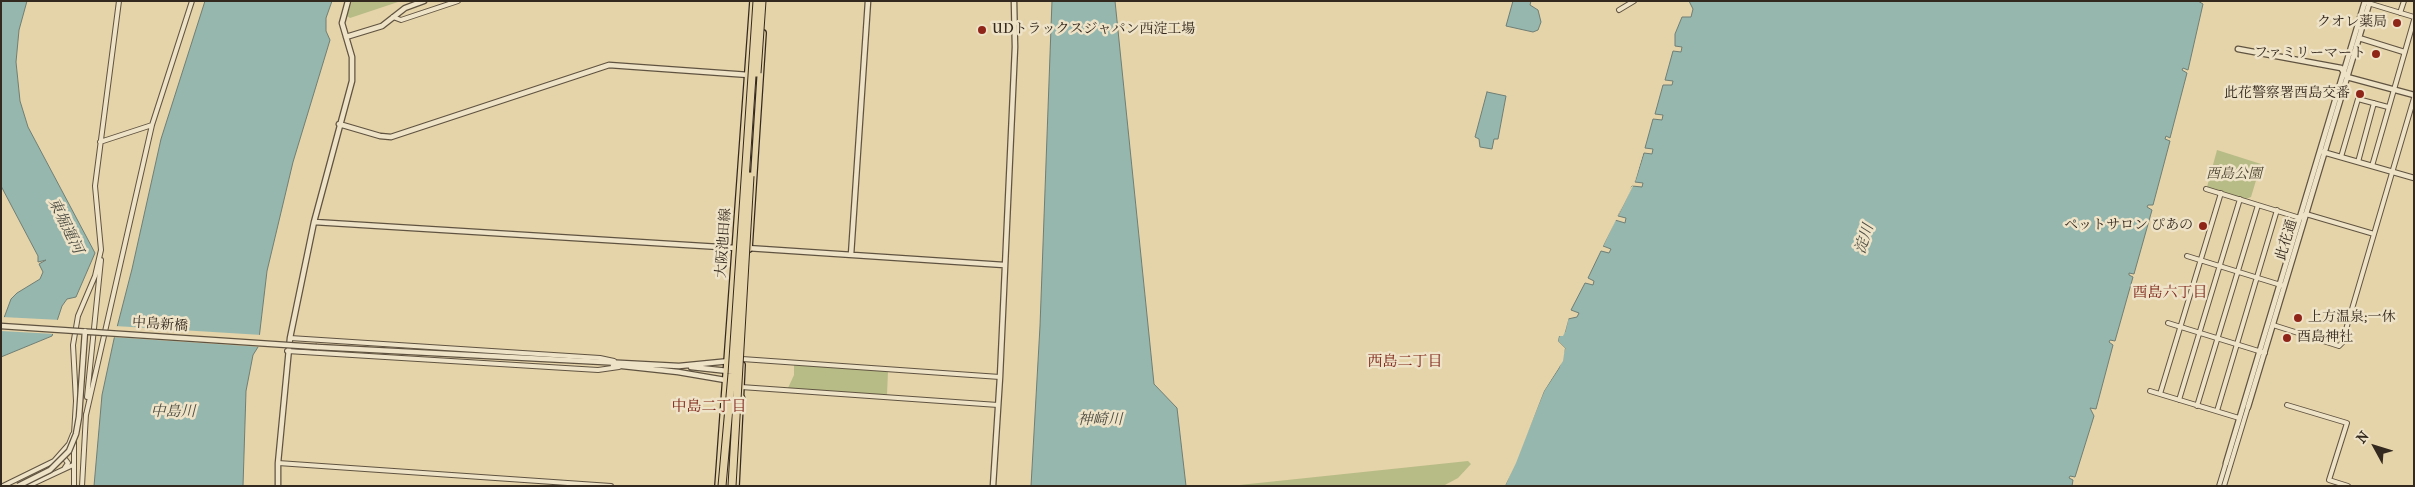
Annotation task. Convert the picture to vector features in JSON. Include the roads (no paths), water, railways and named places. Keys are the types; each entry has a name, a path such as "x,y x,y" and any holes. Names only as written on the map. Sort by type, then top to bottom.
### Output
{"highway":[{"path":"720,486 732,374 757,1"},
{"path":"732,486 737,373 764,1"},
{"path":"728,486 733,420 741,398"}],"main road":[{"name":"大阪池田線","path":"720,486 725,380 753,1"},
{"name":"大阪池田線","path":"736,486 764,1"}],"street":[{"path":"82,486 86,415 101,250 95,186 119,1"},
{"path":"86,415 152,125 192,1"},
{"path":"278,486 278,463 287,350 314,222 353,72 352,57 342,23 348,1"},
{"path":"346,37 382,26 405,8 424,1"},
{"path":"393,17 401,20 458,1"},
{"path":"851,255 868,1"},
{"path":"993,486 1000,377 1014,47 1014,1"},
{"path":"1618,10 1634,1"},
{"path":"2400,13 2404,1"},
{"path":"2366,2 2414,18 2372,166"},
{"name":"此花通","path":"2224,486 2248,407 2262,352 2273,325 2300,218 2348,77 2359,38 2366,2"},
{"name":"此花通","path":"2219,486 2239,418 2306,214 2344,72 2366,2"},
{"path":"2359,38 2404,52"},
{"path":"2238,50 2341,68 2348,77 2414,97 2342,343 2339,346 2273,325"},
{"path":"339,124 380,136 391,137 609,65 760,75"},
{"path":"2341,157 2358,99 2388,107"},
{"path":"2358,162 2374,103"},
{"path":"100,142 152,125"},
{"path":"2322,152 2414,178"},
{"path":"2206,189 2300,218 2306,214 2374,234"},
{"path":"2160,394 2221,194"},
{"path":"2178,400 2240,199"},
{"path":"2197,406 2258,205"},
{"path":"2217,411 2277,210"},
{"path":"314,222 1004,265"},
{"path":"74,486 75,332 78,316 95,276 101,250"},
{"path":"2187,256 2282,286"},
{"path":"2168,323 2262,352"},
{"name":"中島新橋","path":"1,326 622,364"},
{"path":"18,486 50,470 69,451 80,417 84,331"},
{"path":"290,338 600,358 622,364 725,380 742,388 998,405"},
{"path":"287,350 598,370 622,364 679,366 726,371 736,376 742,388"},
{"path":"679,366 742,359 1000,377"},
{"path":"2150,391 2239,418"},
{"path":"2287,406 2347,422 2329,480 2348,486"},
{"path":"54,461 69,444 74,431"},
{"path":"3,486 62,458 68,463 56,474"},
{"path":"278,463 611,486"},
{"path":"28,486 73,465"}],"water":[{"name":"東堀運河","path":"1,1 27,1 19,30 16,62 20,101 28,127 95,253 76,297 67,299 62,306 52,336 1,357 1,326 11,299 17,293 40,279 43,272 39,264 46,260 38,262 38,256 1,186"},
{"name":"中島川","path":"205,1 332,1 326,18 326,31 330,40 293,162 267,271 258,347 253,355 246,391 243,486 94,486 102,395 114,339 132,269 161,139"},
{"name":"神崎川","path":"1052,1 1115,1 1154,384 1177,408 1186,486 1031,486 1040,326"},
{"path":"1513,1 1531,1 1530,5 1538,10 1541,22 1538,30 1533,32 1506,26"},
{"name":"淀川","path":"1689,1 2198,1 2203,4 2188,70 2183,68 2182,70 2187,73 2170,138 2166,136 2165,139 2170,141 2153,205 2148,205 2147,207 2152,210 2134,274 2129,273 2133,277 2115,341 2110,340 2109,342 2113,345 2096,409 2090,408 2094,416 2075,477 2070,476 2069,478 2073,480 2072,486 1505,486 1544,391 1559,368 1565,348 1558,341 1559,336 1565,332 1568,319 1577,317 1579,313 1571,310 1585,283 1593,285 1594,281 1588,278 1601,251 1609,253 1611,249 1603,246 1615,220 1625,223 1626,218 1618,216 1632,186 1642,187 1643,183 1635,182 1644,153 1652,154 1653,149 1645,148 1653,119 1662,120 1663,115 1655,114 1663,85 1672,85 1673,81 1665,80 1673,51 1681,52 1682,47 1675,46 1675,34 1682,17 1691,17 1693,9"},
{"path":"1487,92 1506,96 1498,139 1494,139 1492,149 1480,147 1479,139 1475,137"}],"place":[{"name":"クオレ薬局","path":"2397,23"},
{"name":"UDトラックスジャパン西淀工場","path":"982,30"},
{"name":"ファミリーマート","path":"2376,54"},
{"name":"此花警察署酉島交番","path":"2360,94"},
{"name":"ペットサロン ぴあの","path":"2203,226"},
{"name":"上方温泉;一休","path":"2298,318"},
{"name":"酉島神社","path":"2287,338"}],"district":[{"name":"酉島六丁目","path":"2170,293"},
{"name":"西島二丁目","path":"1405,362"},
{"name":"中島二丁目","path":"709,407"}],"park label":[{"name":"酉島公園","path":"2234,175"}]}
